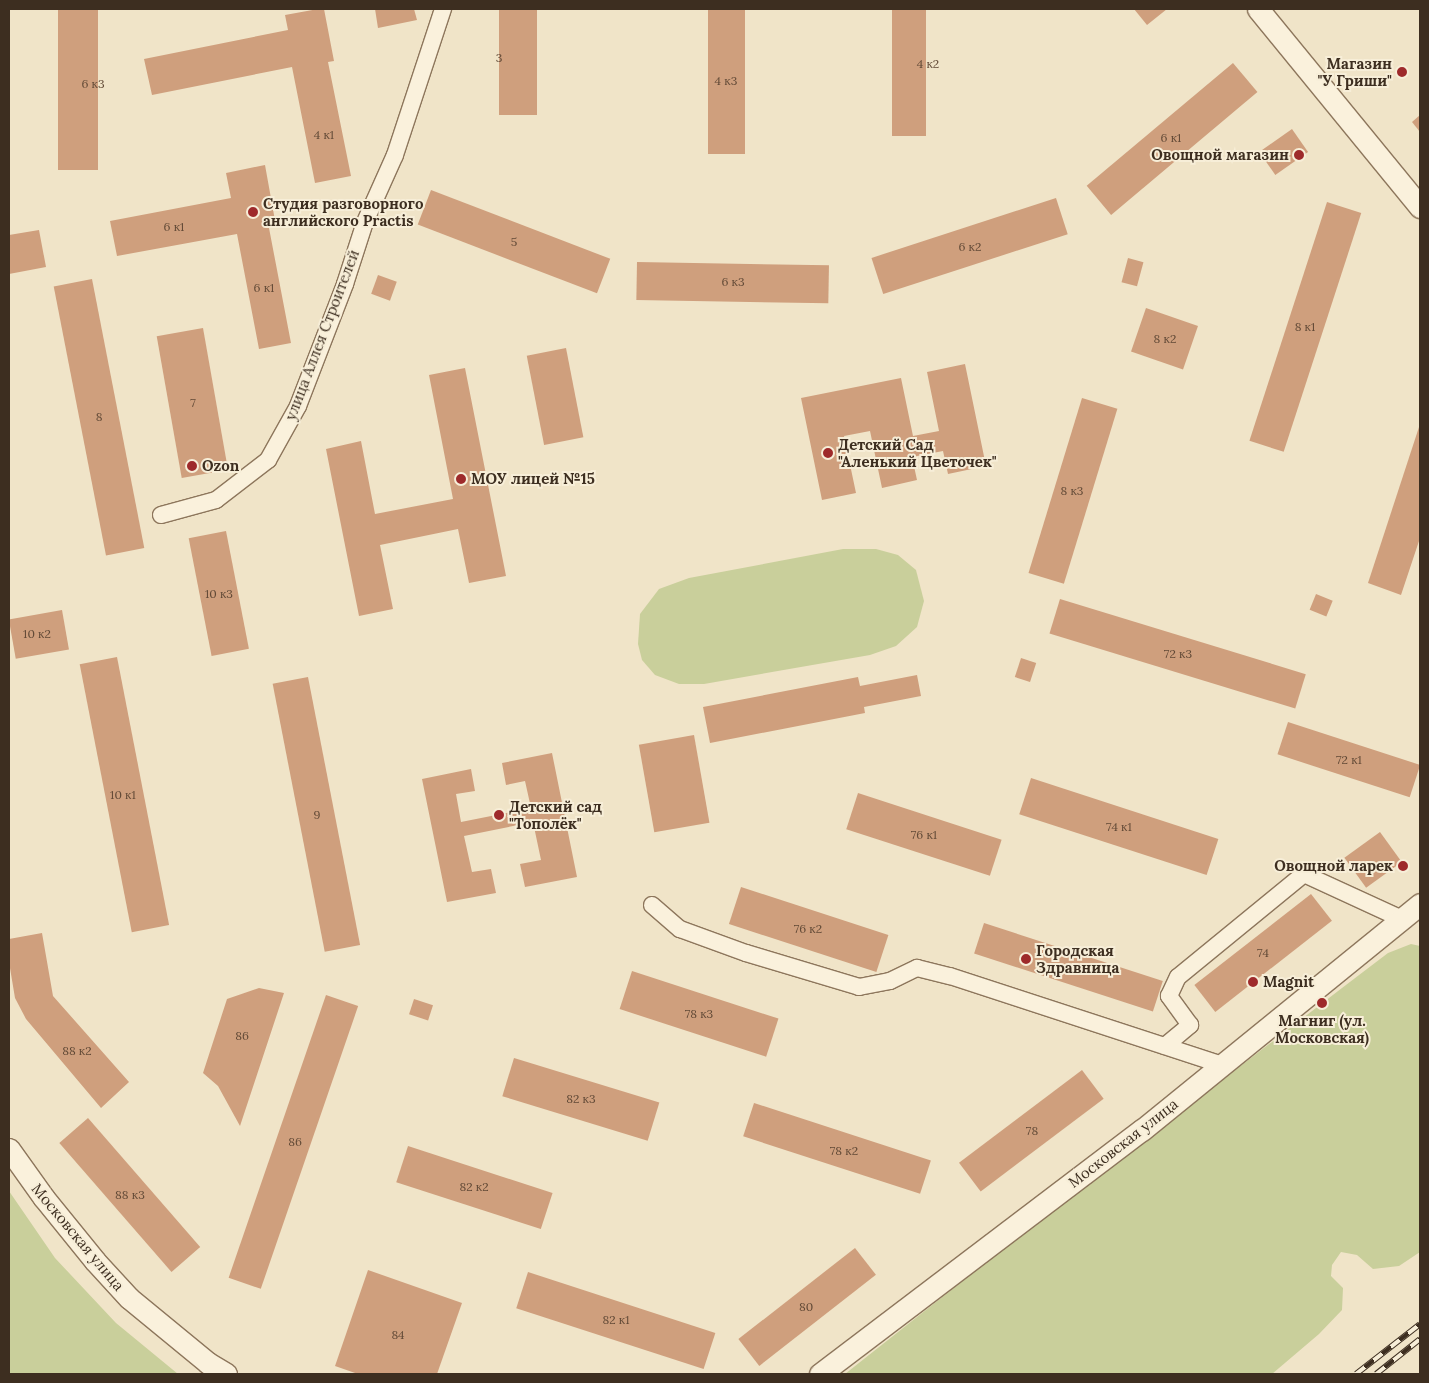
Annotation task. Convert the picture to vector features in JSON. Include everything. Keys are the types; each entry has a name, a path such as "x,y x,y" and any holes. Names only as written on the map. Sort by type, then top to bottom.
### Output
{"street":[{"name":"улица Аллея Строителей","path":"162,515 216,500 268,460 298,406 345,284 365,222 395,155 443,9"},
{"path":"1258,9 1420,207"},
{"path":"1165,1046 1190,1025 1169,996 1178,977 1304,874 1402,919"},
{"name":"Московская улица","path":"820,1374 1142,1130 1281,1020 1420,904"},
{"path":"652,905 680,929 746,953 859,987 890,981 917,968 950,976 1223,1065"},
{"name":"Московская улица","path":"9,1149 50,1206 95,1261 129,1298 202,1358 226,1374"}],"green space":[{"path":"843,549 876,549 898,555 916,570 924,601 917,627 896,646 870,655 704,684 679,684 655,675 642,660 638,644 640,614 659,589 689,578"},
{"path":"1411,944 1420,946 1420,1252 1399,1266 1373,1269 1357,1255 1341,1252 1332,1265 1331,1276 1343,1288 1342,1310 1319,1334 1272,1374 845,1374 1008,1245 1388,953"},
{"path":"9,1191 55,1258 116,1323 178,1374 9,1374"}],"building":[{"path":"58,9 98,9 98,170 58,170"},
{"path":"324,9 334,61 328,62 351,176 315,183 292,67 152,95 144,59 288,30 285,15"},
{"path":"375,9 414,9 417,20 378,28"},
{"path":"499,9 537,9 537,115 499,115"},
{"path":"708,9 745,9 745,154 708,154"},
{"path":"892,9 926,9 926,136 892,136"},
{"path":"1134,9 1167,9 1147,25"},
{"path":"1233,63 1257,92 1111,215 1087,186"},
{"path":"1420,115 1420,132 1412,122"},
{"path":"1292,129 1308,152 1275,175 1259,152"},
{"path":"265,165 276,226 269,228 291,343 259,349 237,234 117,256 110,221 231,198 226,173"},
{"path":"431,190 610,259 597,293 418,225"},
{"path":"1056,198 1068,234 883,294 871,258"},
{"path":"1327,202 1361,213 1284,452 1249,441"},
{"path":"39,230 46,267 9,274 9,235"},
{"path":"1128,258 1143,262 1137,286 1122,282"},
{"path":"637,262 829,265 828,303 636,300"},
{"path":"378,275 397,282 390,301 371,294"},
{"path":"92,279 144,548 106,555 54,286"},
{"path":"1146,308 1198,326 1183,369 1131,351"},
{"path":"203,328 228,470 182,478 157,336"},
{"path":"566,348 583,437 544,445 527,356"},
{"path":"965,364 986,466 948,474 943,451 912,457 917,480 882,488 870,431 844,436 856,493 822,500 801,398 901,378 913,436 939,431 927,372"},
{"path":"465,368 506,576 469,583 458,529 380,545 393,609 359,616 326,449 361,441 375,514 453,499 429,375"},
{"path":"1082,398 1117,409 1064,584 1028,573"},
{"path":"1420,424 1420,538 1401,595 1368,583"},
{"path":"226,531 249,649 212,656 189,538"},
{"path":"1316,594 1333,601 1326,617 1310,610"},
{"path":"1060,599 1306,674 1295,709 1049,633"},
{"path":"62,610 69,649 16,659 9,619"},
{"path":"117,657 169,925 132,932 80,664"},
{"path":"1021,658 1036,663 1030,682 1015,677"},
{"path":"917,675 921,696 864,707 865,713 710,743 703,707 858,677 860,686"},
{"path":"308,677 360,945 325,952 273,684"},
{"path":"1288,722 1420,765 1410,797 1277,754"},
{"path":"694,735 709,823 654,832 639,745"},
{"path":"552,753 577,877 525,887 520,864 541,860 533,822 464,836 472,872 491,869 496,893 447,902 422,779 471,769 475,791 456,794 461,822 531,808 525,781 506,785 502,763"},
{"path":"1031,778 1218,839 1207,875 1019,814"},
{"path":"858,793 1002,840 990,876 846,829"},
{"path":"1380,832 1402,862 1366,888 1344,858"},
{"path":"741,887 888,935 876,972 729,924"},
{"path":"1311,894 1332,921 1215,1012 1194,985"},
{"path":"984,923 1163,981 1153,1012 974,953"},
{"path":"42,933 53,996 129,1082 101,1108 26,1019 15,998 9,962 9,939"},
{"path":"632,971 778,1019 766,1057 620,1009"},
{"path":"259,988 284,993 240,1126 218,1086 203,1073 227,999"},
{"path":"326,995 358,1006 261,1289 229,1278"},
{"path":"414,999 433,1005 428,1020 409,1014"},
{"path":"514,1058 659,1102 648,1141 502,1096"},
{"path":"1082,1070 1104,1099 981,1191 959,1163"},
{"path":"754,1103 931,1160 920,1194 743,1136"},
{"path":"88,1118 200,1247 172,1272 59,1143"},
{"path":"408,1146 553,1193 541,1229 396,1182"},
{"path":"855,1248 876,1275 759,1366 738,1339"},
{"path":"368,1270 462,1303 437,1374 358,1374 335,1366"},
{"path":"528,1272 715,1333 704,1369 516,1308"}],"railway":[{"path":"1356,1374 1420,1324"},
{"path":"1376,1374 1420,1339"}],"place":[{"name":"Магазин \"У Гриши\"","path":"1402,72"},
{"name":"Овощной магазин","path":"1299,155"},
{"name":"Студия разговорного английского Practis","path":"253,212"},
{"name":"Детский Сад \"Аленький Цветочек\"","path":"828,453"},
{"name":"Ozon","path":"192,466"},
{"name":"МОУ лицей №15","path":"461,479"},
{"name":"Детский сад \"Тополёк\"","path":"499,815"},
{"name":"Овощной ларек","path":"1403,866"},
{"name":"Городская Здравница","path":"1026,959"},
{"name":"Magnit","path":"1253,982"},
{"name":"Магниг (ул. Московская)","path":"1322,1003"}]}
